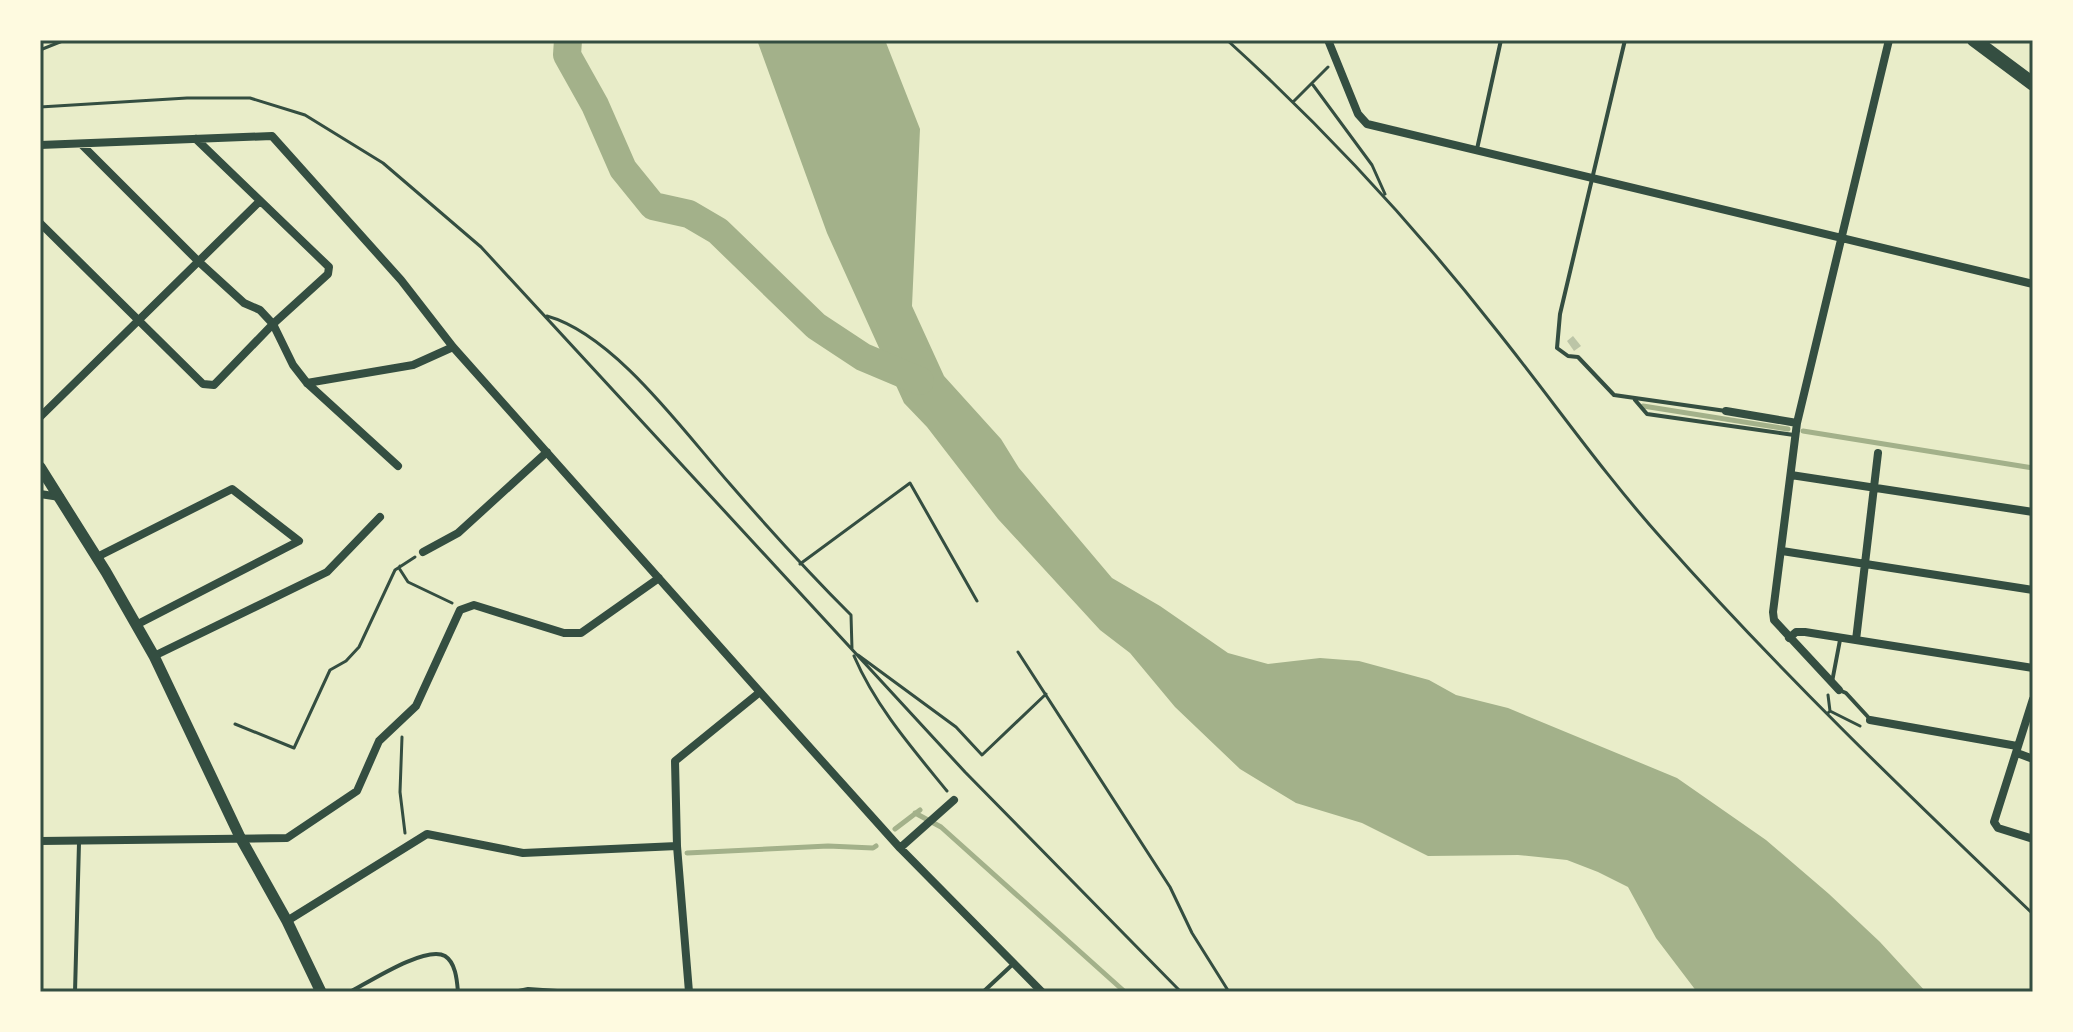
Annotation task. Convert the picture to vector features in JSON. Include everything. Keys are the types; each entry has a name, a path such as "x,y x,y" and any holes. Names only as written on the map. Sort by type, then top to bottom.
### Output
{"main road":[{"path":"1974,40 2033,84"}],"street":[{"path":"1328,40 1362,121 2033,284"},
{"path":"1839,690 1830,685 1789,638 1774,620 1773,612 1797,423 1889,40"},
{"path":"40,145 272,136 401,280 453,347 900,848 1042,992"},
{"path":"40,223 203,384 214,385 273,324 328,274 329,267 196,139"},
{"path":"81,144 198,261 244,303 260,310 273,324 293,365 307,383 398,466"},
{"path":"40,417 260,201"},
{"path":"307,383 413,365 453,347"},
{"path":"1726,411 1797,423"},
{"path":"423,552 458,533 547,452"},
{"path":"1856,640 1878,453"},
{"path":"40,467 61,497 154,656 240,837 287,921 321,992"},
{"path":"1791,475 2033,512"},
{"path":"97,557 232,489 299,541 136,625"},
{"path":"40,494 61,497"},
{"path":"154,656 327,572 380,517"},
{"path":"1782,551 2033,590"},
{"path":"40,841 287,838 357,791 379,741 416,706 460,610 474,605 564,633 581,633 659,578"},
{"path":"1789,638 1796,632 2033,668"},
{"path":"689,992 677,846 675,761 760,692"},
{"path":"2033,699 1994,822 1998,828 2033,839"},
{"path":"1870,720 2017,749 2033,759"},
{"path":"900,848 954,800"},
{"path":"287,921 427,834 523,853 677,846"}],"lane":[{"path":"1477,149 1501,40"},
{"path":"1625,40 1560,314 1557,348 1568,356 1578,357 1614,395 1702,410 1726,411"},
{"path":"1633,398 1647,414 1795,435"},
{"path":"1700,421 1702,410"},
{"path":"1830,685 1840,638"},
{"path":"1839,690 1846,693 1870,720"},
{"path":"75,992 79,840"},
{"path":"350,992 420,956 438,954 446,956 452,964 458,992"},
{"path":"983,992 1014,963"},
{"path":"514,992 528,989 572,992"}],"path":[{"path":"40,50 65,40"},
{"path":"1227,40 1294,101 1385,196 1493,325 1606,473 1663,541 1829,712 2033,914"},
{"path":"1294,101 1336,61"},
{"path":"1313,85 1372,165 1385,196"},
{"path":"40,107 187,98 250,98 305,115 352,142 413,186 481,247 546,315 965,772 1181,992"},
{"path":"546,315 561,320 621,359 800,564 851,615 852,651 865,682 954,800"},
{"path":"800,564 910,483 977,601"},
{"path":"235,724 294,748 330,670 346,661 359,647 395,570 423,552"},
{"path":"400,566 408,582 451,602 460,610"},
{"path":"852,651 956,727 982,755 1046,694"},
{"path":"1018,652 1170,887 1192,933 1229,992"},
{"path":"1829,712 1830,685"},
{"path":"1829,712 1867,730"},
{"path":"403,720 400,792 407,845"}],"shaded area":[{"path":"757,40 885,40 920,129 912,306 944,376 1001,439 1019,468 1112,578 1160,606 1228,653 1268,664 1320,658 1359,661 1429,680 1456,695 1508,708 1677,778 1766,840 1829,894 1880,942 1926,992 1697,992 1656,938 1628,887 1598,872 1567,860 1518,855 1428,856 1362,823 1296,803 1240,769 1175,707 1130,653 1100,630 998,519 927,427 904,403 827,233"}],"building":[{"path":"1573,336 1581,346 1574,351 1567,341"}],"waterway":[{"path":"568,40 567,55 595,105 623,169 653,206 689,214 718,231 816,326 863,357 920,381"},
{"path":"1643,406 1788,429"},
{"path":"1803,431 2033,468"},
{"path":"895,829 920,810"},
{"path":"915,813 941,827 1125,992"},
{"path":"687,853 876,846"}]}
